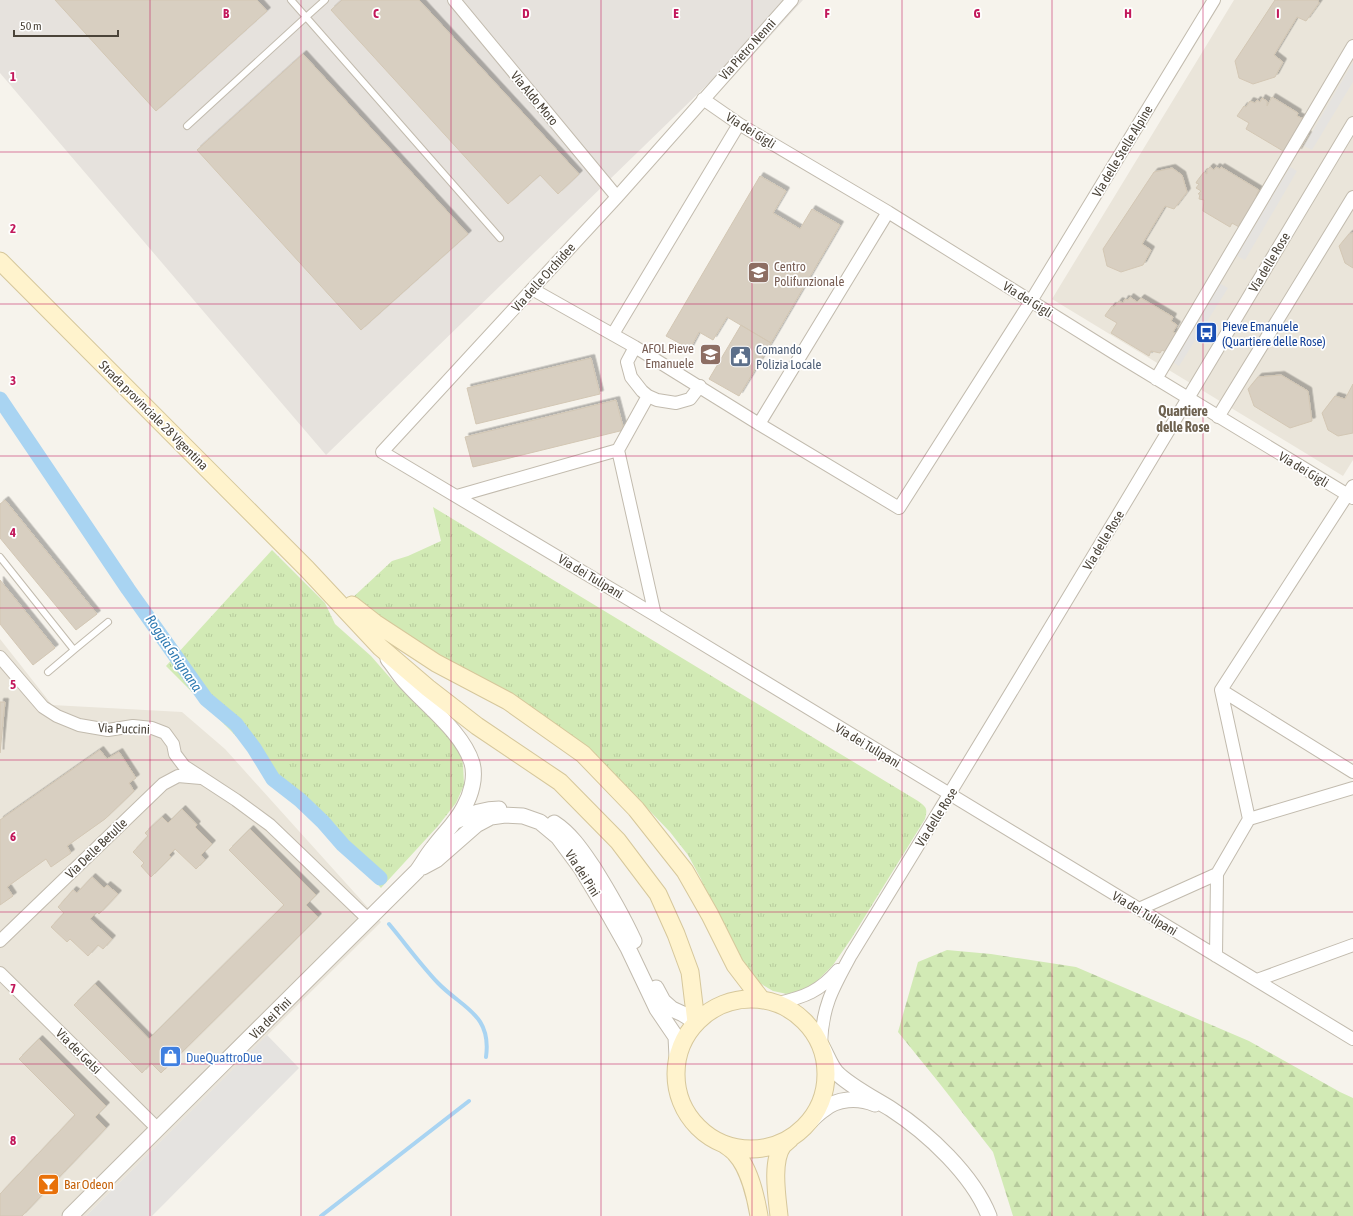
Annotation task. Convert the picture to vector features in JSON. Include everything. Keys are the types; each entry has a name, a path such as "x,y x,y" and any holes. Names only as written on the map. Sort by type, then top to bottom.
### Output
{"main road":[{"name":"Strada provinciale 28 Vigentina","path":"0,261 307,569"},
{"path":"307,569 380,647 428,688 465,716 560,782 618,841 658,894 676,934 690,972 696,1022"},
{"path":"307,569 375,623 436,663 508,701 583,754 636,809 685,871 710,915 735,965 761,999"},
{"path":"779,1216 776,1173 778,1158 783,1146 806,1125 815,1114 822,1101 825,1091 827,1080 826,1062 821,1045 809,1025 795,1012 778,1003 761,999 745,998 729,1001 717,1006 696,1022 683,1039 677,1057 675,1074 677,1090 686,1112 699,1128 710,1137 724,1144 738,1148 752,1149 773,1146 792,1137"},
{"path":"724,1144 736,1154 744,1165 751,1183 760,1216"}],"street":[{"name":"Via Aldo Moro","path":"454,0 616,196"},
{"name":"Via Pietro Nenni","path":"703,99 792,0"},
{"name":"Via delle Stelle Alpine","path":"759,424 899,508 1031,301 1214,0"},
{"path":"1156,379 1353,46"},
{"name":"Via delle Orchidee","path":"382,452 532,289 703,99"},
{"name":"Via dei Gigli","path":"703,99 739,124 888,212 1114,354 1218,417 1351,493"},
{"name":"Via delle Rose","path":"821,1045 825,1009 832,989 851,955 950,794 1353,123"},
{"path":"613,334 739,124"},
{"path":"1218,417 1353,197"},
{"path":"532,289 635,347 759,424 888,212"},
{"path":"635,347 627,362 631,377 648,396 658,400 676,403 690,399 700,386"},
{"path":"648,396 618,450 655,614"},
{"path":"457,496 618,450"},
{"name":"Via dei Tulipani","path":"382,452 655,614 1353,1039"},
{"path":"1249,819 1220,690 1351,493"},
{"name":"Via dei Pini","path":"70,1216 263,1026 417,871 433,848 456,821 465,806 471,792 472,764 465,750 455,734 402,678 380,647"},
{"name":"Via Puccini","path":"0,657 43,707 57,716 79,725 108,730 133,726 152,728 165,733 173,744 175,754 184,766 236,800 270,825 368,919"},
{"path":"1220,690 1353,772"},
{"name":"Via Delle Betulle","path":"0,941 163,784 178,776 203,779"},
{"path":"1216,956 1216,874 1249,819 1353,788"},
{"name":"Via dei Pini","path":"456,821 471,814 491,809 512,808 542,815 557,825 572,838 623,916 663,1001 672,1009 696,1022"},
{"name":"Via dei Pini","path":"417,871 436,860 476,825 492,817 505,815 523,816 540,822 558,837 581,868 611,918 628,948 657,1009 676,1037 677,1057"},
{"path":"1139,909 1216,874"},
{"path":"1257,980 1353,945"},
{"name":"Via delle Rose","path":"778,1003 799,998 817,990 833,976 851,955"},
{"name":"Via dei Gelsi","path":"0,973 158,1129"},
{"path":"821,1045 835,1072 916,1127 940,1148 964,1174 989,1216"},
{"path":"806,1125 824,1109 839,1102 854,1099 869,1101 892,1110"}],"lane":[{"path":"292,0 500,238"},
{"path":"187,126 325,0"},
{"path":"0,558 74,650"},
{"path":"48,672 108,622"}],"shaded area":[{"path":"0,0 803,0 721,90 711,81 326,455 0,73"},
{"path":"1234,0 1353,0 1353,460 1343,476 1052,299"},
{"path":"1353,62 1353,82 1312,150 1304,146"},
{"path":"1290,167 1297,171 1245,260 1237,256"},
{"path":"1219,283 1228,288 1179,366 1171,361"},
{"path":"0,639 52,705 182,712 225,749 381,922 86,1216 0,1216"},
{"path":"267,1035 299,1068 152,1216 86,1216"}],"green space":[{"path":"433,507 925,806 925,819 851,939 833,965 815,983 802,990 787,994 773,991 758,982 746,968 709,903 701,879 688,855 670,832 623,783 350,600 392,561 408,556 441,541"},
{"path":"272,550 325,603 335,624 371,656 392,680 440,726 457,748 463,763 464,785 456,803 438,826 381,888 321,824 267,778 253,753 166,666"},
{"path":"947,950 991,954 1076,967 1249,1041 1353,1098 1353,1216 1013,1216 993,1152 898,1032 918,962"}],"building":[{"path":"55,0 257,0 267,11 156,111"},
{"path":"342,0 419,0 579,174 558,194 540,175 508,204 331,10"},
{"path":"1275,0 1318,0 1319,3 1306,21 1297,17 1274,55 1283,62 1275,77 1253,84 1239,78 1235,61"},
{"path":"303,54 468,234 361,330 197,150"},
{"path":"1272,97 1298,113 1297,116 1304,119 1306,133 1308,135 1298,152 1287,146 1283,151 1246,129 1249,123 1237,116 1244,106 1246,107 1250,101 1255,103 1257,100 1260,102 1262,98 1267,101 1267,106"},
{"path":"1210,167 1214,170 1216,167 1220,169 1221,167 1259,190 1256,196 1264,200 1246,227 1240,223 1239,227 1232,223 1230,227 1203,211 1204,200 1199,199 1200,194 1198,194 1201,191 1196,188 1199,184 1196,183 1204,172 1207,174 1207,170"},
{"path":"1172,168 1182,175 1187,192 1174,209 1165,206 1142,244 1151,250 1143,265 1121,272 1107,266 1103,249 1154,172"},
{"name":"Centro Polifunzionale","path":"760,176 786,191 773,213 800,229 812,209 840,225 771,343 727,317 713,340 699,332 690,349 666,336"},
{"path":"1353,233 1353,268 1345,263 1339,246 1349,234"},
{"path":"1130,297 1137,302 1141,298 1173,317 1171,321 1177,325 1173,332 1177,334 1166,352 1162,350 1160,353 1151,351 1149,356 1111,333 1117,323 1105,316 1106,314 1112,306 1114,307 1119,301 1123,303 1125,299 1128,300"},
{"name":"Comando Polizia Locale","path":"741,325 771,343 739,396 709,379"},
{"path":"591,358 600,394 476,424 467,388"},
{"path":"1281,375 1308,391 1312,421 1290,428 1254,406 1248,389 1258,377"},
{"path":"1353,384 1353,433 1338,436 1328,430 1322,413 1335,396 1345,399"},
{"path":"616,400 624,430 473,467 465,437"},
{"path":"5,500 97,614 76,630 0,538 0,504"},
{"path":"0,580 55,648 33,665 0,624"},
{"path":"0,702 5,702 0,753"},
{"path":"100,750 107,759 119,752 136,778 129,783 134,791 105,819 67,846 71,853 51,867 46,859 7,887 13,896 0,905 0,820"},
{"path":"182,809 197,825 195,827 212,844 201,855 205,860 196,869 175,849 169,855 171,857 151,877 141,866 144,863 133,852 148,836 145,833 162,817 168,823"},
{"path":"250,829 316,895 306,905 318,917 161,1073 151,1063 142,1073 74,1005 95,984 149,1039 284,905 229,850"},
{"path":"92,877 104,888 107,885 118,894 99,914 97,912 90,919 112,939 103,949 98,945 88,956 70,939 67,942 51,927 64,913 58,907 73,890 77,893"},
{"path":"39,1039 106,1106 95,1117 106,1128 22,1216 0,1216 0,1194 75,1115 19,1059"}],"waterway":[{"name":"Roggia Gnignana","path":"0,399 128,589 206,699 236,724 254,748 273,779 300,800 323,822 343,845 380,878"},
{"path":"389,924 438,983 473,1013 480,1021 487,1042 486,1057"},
{"path":"321,1216 469,1101"}],"place":[{"name":"Centro Polifunzionale","path":"758,273"},
{"name":"Pieve Emanuele (Quartiere delle Rose)","path":"1207,333"},
{"name":"AFOL Pieve Emanuele","path":"710,355"},
{"name":"Comando Polizia Locale","path":"741,356"},
{"name":"DueQuattroDue","path":"171,1057"},
{"name":"Bar Odeon","path":"48,1184"}],"district":[{"name":"Quartiere delle Rose","path":"1183,420"}]}
